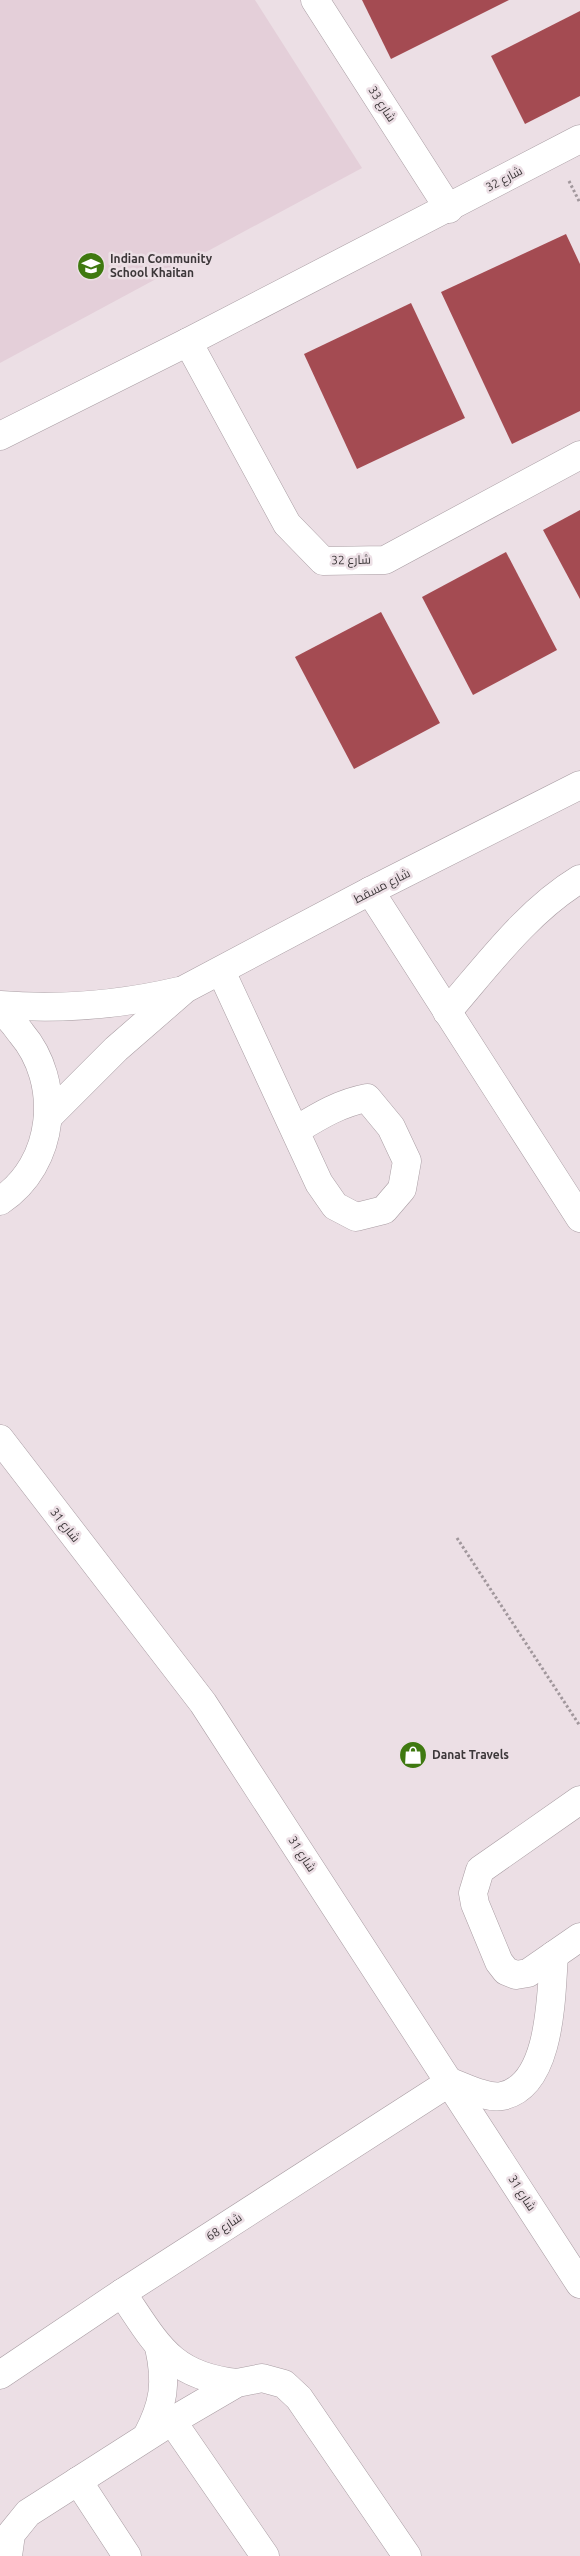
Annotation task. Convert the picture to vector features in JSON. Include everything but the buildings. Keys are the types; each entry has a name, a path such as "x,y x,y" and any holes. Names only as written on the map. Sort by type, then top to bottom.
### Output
{"street":[{"name":"شارع 33","path":"315,0 449,209"},
{"name":"شارع 32","path":"0,436 449,209 580,139"},
{"name":"شارع 32","path":"188,342 287,524 323,561 384,560 580,455"},
{"name":"شارع مسقط","path":"48,1117 116,1049 186,989 370,891 580,785"},
{"path":"448,1012 513,937 543,908 580,879"},
{"path":"370,891 580,1218"},
{"path":"221,971 320,1183 335,1206 356,1217 384,1210 402,1190 407,1161 391,1127 367,1098 351,1101 329,1110 296,1130"},
{"name":"شارع مسقط","path":"0,1005 38,1008 90,1006 139,1000 186,989"},
{"path":"0,1011 35,1049 48,1086 48,1125 35,1163 11,1194 0,1201"},
{"name":"شارع 31","path":"3,1450 203,1703 580,2284"},
{"path":"580,1800 489,1862 480,1870 473,1892 475,1904 499,1962 506,1971 516,1975 528,1973 580,1936"},
{"path":"450,2082 477,2092 501,2096 522,2087 540,2058 547,2040 554,1954"},
{"name":"شارع 68","path":"0,2375 122,2293 450,2082"},
{"path":"122,2293 160,2347 175,2363 194,2374 215,2380 237,2382 262,2378 284,2384 299,2398 407,2556"},
{"path":"147,2436 158,2416 164,2393 164,2370 160,2347"},
{"path":"8,2556 11,2534 28,2513 147,2436 237,2382"},
{"path":"172,2421 265,2556"},
{"path":"78,2482 127,2556"}],"path":[{"path":"457,1538 580,1726"}],"shaded area":[{"name":"Indian Community School Khaitan","path":"0,0 255,0 362,168 0,363"}],"place":[{"name":"Indian Community School Khaitan","path":"91,266"},
{"name":"Danat Travels","path":"413,1755"}]}
